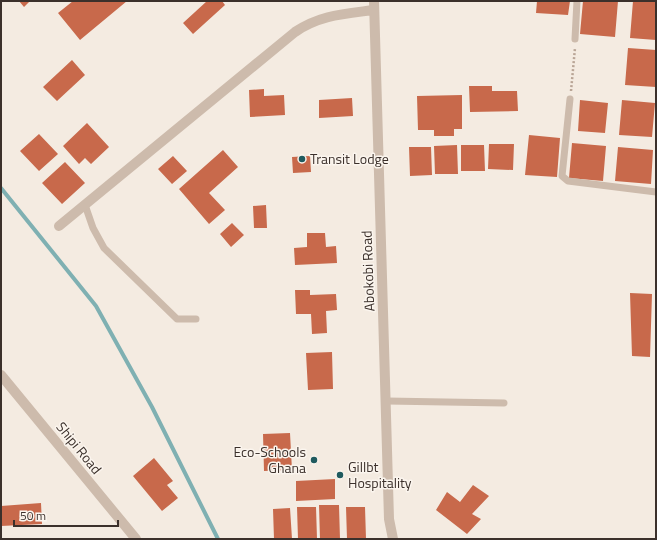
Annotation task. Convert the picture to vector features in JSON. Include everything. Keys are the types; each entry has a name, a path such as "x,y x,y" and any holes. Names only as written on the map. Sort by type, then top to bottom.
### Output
{"street":[{"path":"59,226 295,32 309,23 326,17 374,6"},
{"name":"Abokobi Road","path":"374,6 390,519 393,539"},
{"name":"Shipi Road","path":"1,375 136,539"}],"lane":[{"path":"575,38 577,1"},
{"path":"570,99 562,176 568,181 656,192 656,187"},
{"path":"85,205 93,228 104,248 177,319 196,319"},
{"path":"387,401 504,403"}],"path":[{"path":"570,99 575,38"}],"building":[{"path":"19,1 30,1 24,7"},
{"path":"73,1 127,1 80,40 58,13"},
{"path":"207,1 222,1 225,5 193,34 183,23"},
{"path":"537,1 570,1 568,15 536,13"},
{"path":"583,1 618,1 615,37 580,34"},
{"path":"633,1 656,1 656,40 630,38"},
{"path":"628,48 656,50 656,87 625,85"},
{"path":"72,60 85,75 57,101 43,87"},
{"path":"469,86 492,86 492,91 517,91 518,111 470,112"},
{"path":"264,89 264,96 284,95 285,115 250,117 249,90"},
{"path":"462,95 462,129 454,129 454,136 434,136 434,130 418,130 417,96"},
{"path":"352,98 353,116 319,118 319,100"},
{"path":"580,100 608,103 605,133 578,131"},
{"path":"622,100 655,103 652,137 619,135"},
{"path":"87,123 109,147 91,164 85,158 79,164 63,146"},
{"path":"39,134 58,154 39,171 20,151"},
{"path":"529,135 560,138 557,177 525,175"},
{"path":"572,143 606,146 603,181 569,178"},
{"path":"489,144 514,144 513,170 488,169"},
{"path":"457,145 458,174 435,174 434,146"},
{"path":"461,145 484,145 485,171 461,171"},
{"path":"409,147 431,147 432,175 410,176"},
{"path":"618,147 653,150 651,184 615,181"},
{"path":"223,150 238,167 209,193 225,210 209,224 179,189"},
{"path":"173,156 187,171 172,184 158,169"},
{"path":"310,156 311,172 293,173 292,157"},
{"path":"65,162 85,183 62,204 42,183"},
{"path":"266,205 267,228 254,228 253,206"},
{"path":"232,223 244,235 231,247 220,234"},
{"path":"307,233 325,233 326,247 336,246 337,263 295,265 294,248 307,247"},
{"path":"295,290 310,290 310,295 336,294 337,310 326,311 327,333 312,334 311,314 296,314"},
{"path":"630,293 652,294 650,357 632,356"},
{"path":"332,352 333,389 308,390 306,353"},
{"path":"290,433 292,470 264,471 263,434"},
{"path":"154,458 173,481 167,485 178,498 162,511 133,476"},
{"path":"335,479 335,499 296,501 296,481"},
{"path":"473,485 489,496 472,514 481,519 467,534 436,510 447,492 460,502"},
{"path":"41,503 42,524 1,526 1,506"},
{"path":"319,505 339,505 340,539 320,539"},
{"path":"297,507 316,507 317,539 298,539"},
{"path":"346,507 365,507 366,539 347,539"},
{"path":"290,508 292,539 274,539 273,509"}],"waterway":[{"path":"1,188 96,306 152,407 218,539"}],"place":[{"name":"Transit Lodge","path":"302,159"},
{"name":"Eco-Schools Ghana","path":"314,460"},
{"name":"Gillbt Hospitality","path":"340,475"}]}
